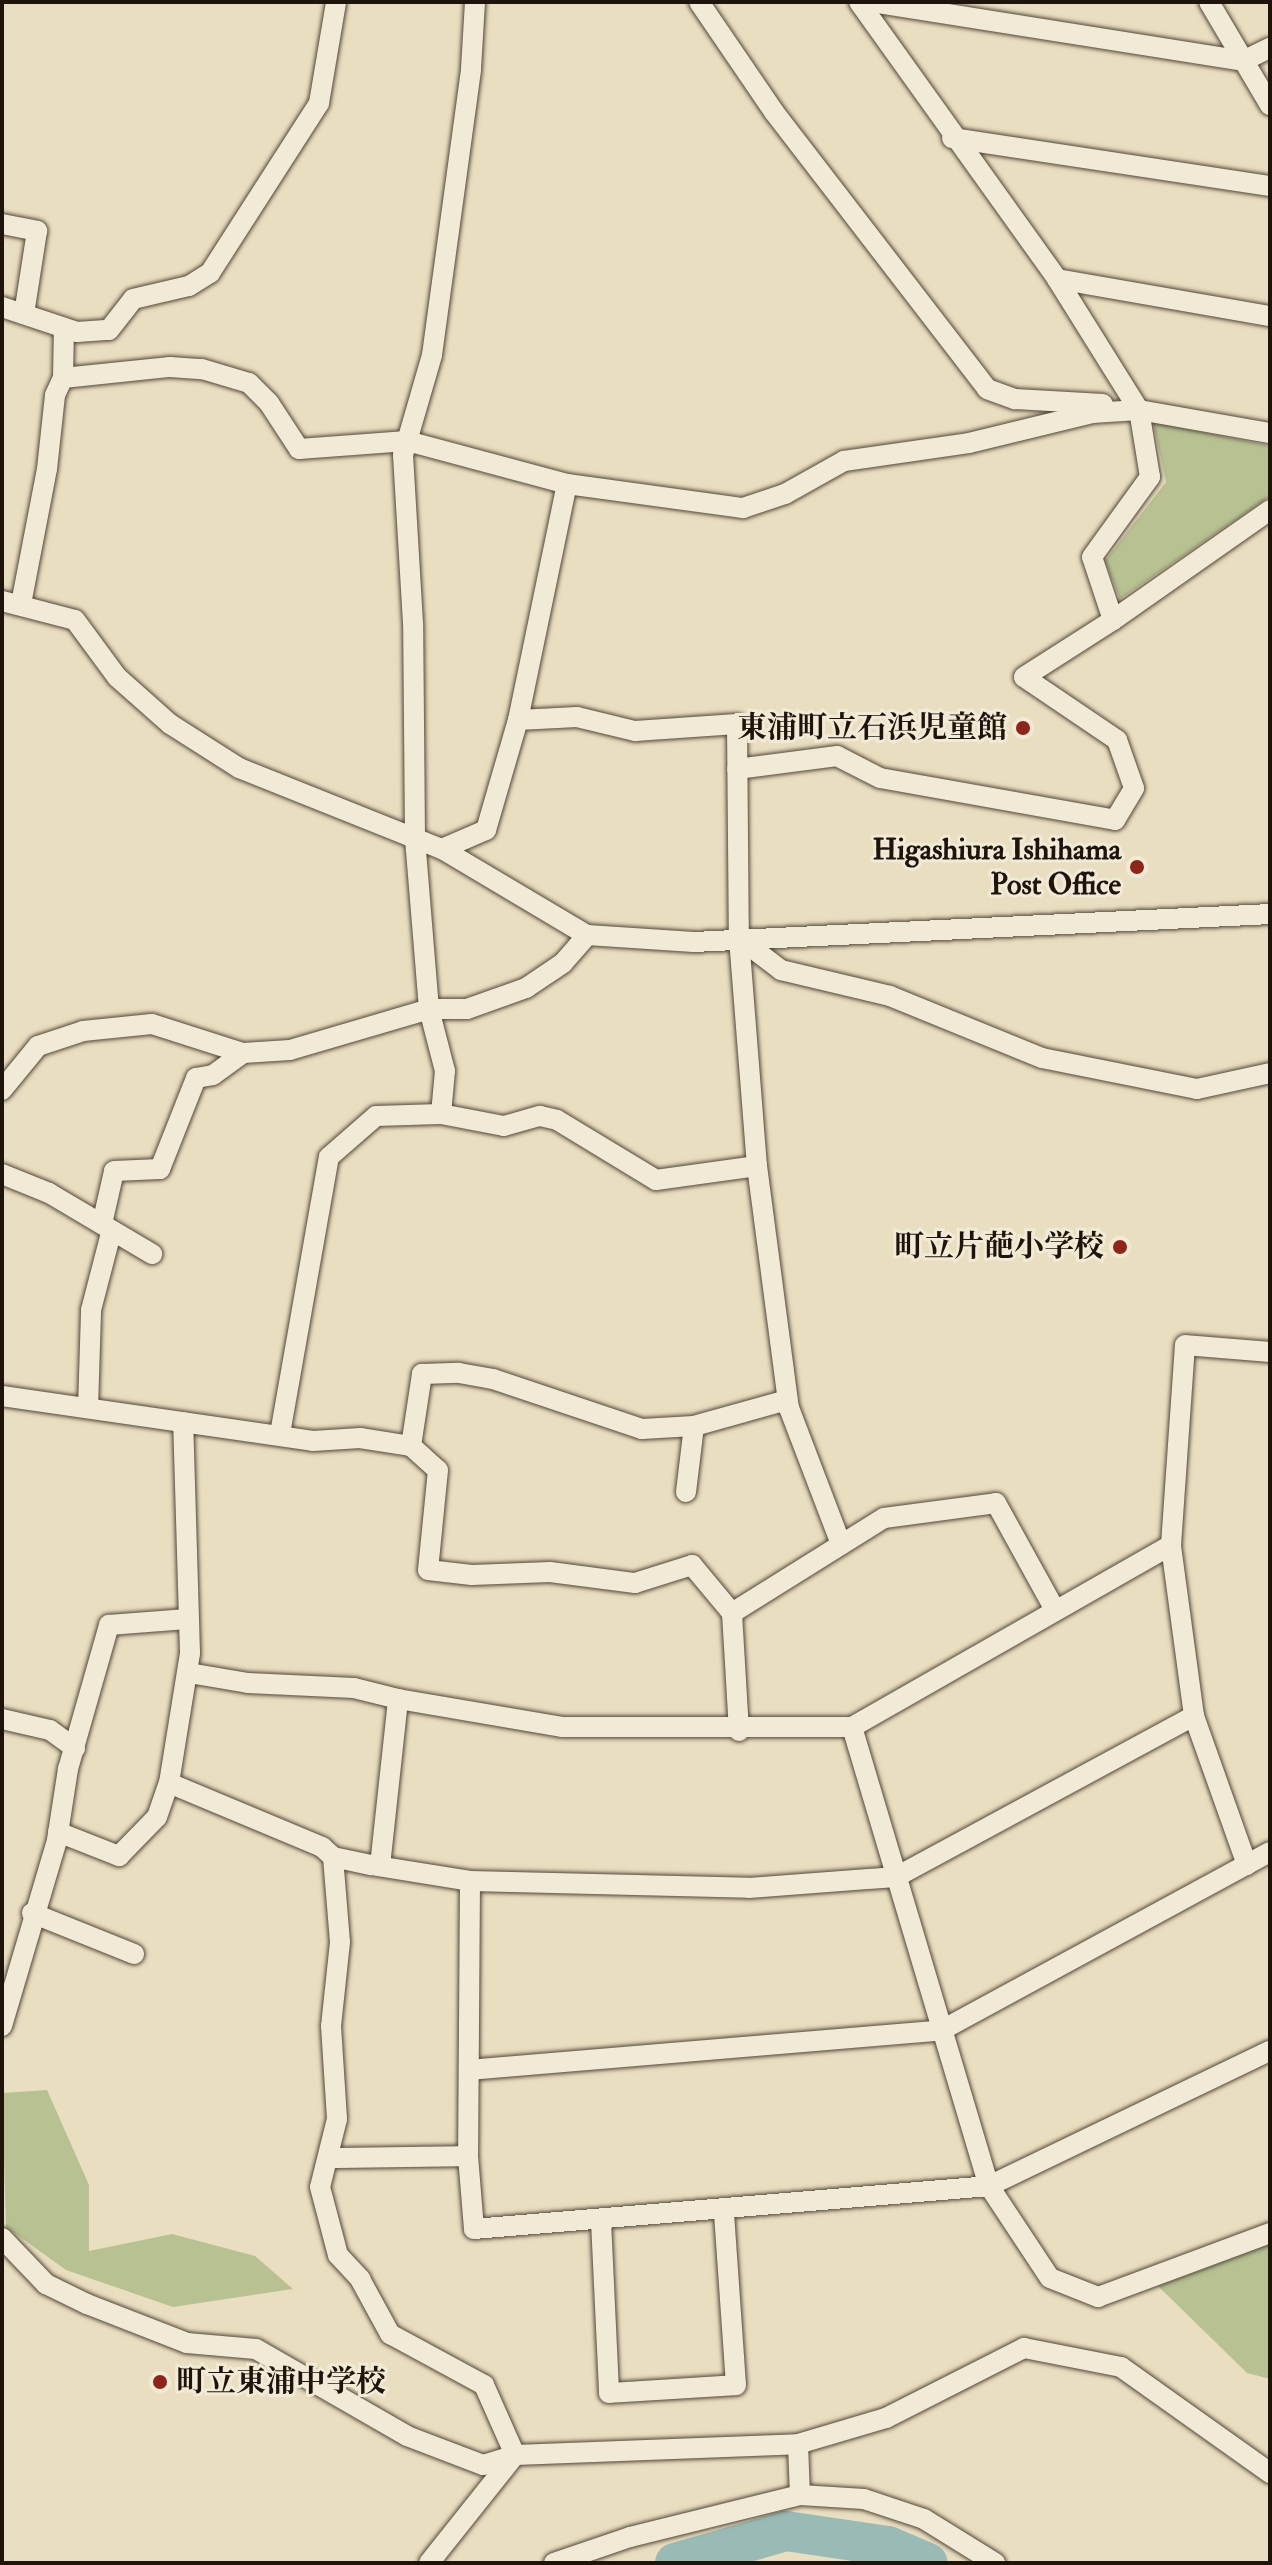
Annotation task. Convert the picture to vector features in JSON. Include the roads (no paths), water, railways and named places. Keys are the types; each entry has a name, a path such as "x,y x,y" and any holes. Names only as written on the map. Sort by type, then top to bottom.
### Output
{"street":[{"path":"2,307 77,332 109,330 133,299 189,286 210,273 319,103 336,2"},
{"path":"441,1114 445,1071 429,1009 415,837 413,623 403,455 432,355 471,69 475,2"},
{"path":"699,2 774,112 987,389 1015,399 1139,410 1270,433"},
{"path":"859,2 952,138 1057,279 1139,410 1150,477 1092,557 1113,620"},
{"path":"872,2 1243,61 1270,48"},
{"path":"1209,2 1270,105"},
{"path":"952,138 1270,186"},
{"path":"2,224 37,231 24,314"},
{"path":"1057,279 1270,316"},
{"path":"64,328 63,378 55,395 47,469 12,602 75,620 138,696 170,724 239,768 442,849 587,935 694,942 1270,914"},
{"path":"63,378 170,367 202,369 249,383 269,403 299,449 407,441 567,484 743,508 785,494 844,461 969,443 1092,413 1139,410"},
{"path":"1052,401 1101,393 1122,383"},
{"path":"442,849 486,830 518,720 567,484"},
{"path":"737,769 837,756 880,778 1115,820 1134,788 1117,740 1024,677 1113,620 1270,510"},
{"path":"518,720 577,717 635,731 737,724 739,938 757,1166 787,1400 805,1460 841,1544"},
{"path":"2,1090 38,1046 83,1031 152,1024 243,1053 339,1039 429,1009 467,1009 526,988 563,963 587,935"},
{"path":"739,938 781,970 890,996 1042,1058 1197,1089 1270,1073"},
{"path":"88,1408 91,1310 114,1171 160,1169 196,1078 213,1075 243,1053"},
{"path":"280,1434 332,1152 376,1116 441,1114 504,1126 540,1116 557,1120 656,1180 757,1166"},
{"path":"2,1174 152,1254"},
{"path":"1247,1865 1194,1716 1171,1545 1185,1345 1270,1352"},
{"path":"411,1446 422,1374 459,1373 493,1379 642,1429 694,1426 787,1400"},
{"path":"2,1396 313,1441 360,1438 411,1446 438,1470 428,1570 472,1575 550,1572 635,1583 692,1565 732,1613 739,1731"},
{"path":"58,1832 119,1856 157,1817 169,1783 189,1673 183,1422"},
{"path":"686,1492 694,1426"},
{"path":"732,1613 884,1518 996,1503 1055,1610"},
{"path":"189,1673 248,1683 354,1688 398,1699 562,1727 739,1731 852,1727 1171,1545"},
{"path":"2,2026 32,1913 58,1832 75,1748 109,1625 187,1619"},
{"path":"380,1866 398,1699"},
{"path":"169,1783 322,1847 333,1857 380,1866 470,1881 749,1888 896,1877 1194,1716"},
{"path":"2,1719 50,1730 75,1748"},
{"path":"852,1727 989,2186 1050,2278 1098,2297 1270,2233"},
{"path":"469,2070 942,2030 1270,1852"},
{"path":"333,1857 340,1942 331,2026 337,2119 330,2158 320,2187 338,2255 360,2279 390,2334 484,2385 515,2455"},
{"path":"470,1881 468,2156 474,2229 724,2212 989,2186 1270,2051"},
{"path":"32,1913 134,1954"},
{"path":"330,2158 468,2156"},
{"path":"601,2221 609,2393 736,2385 724,2212"},
{"path":"2,2238 46,2284 135,2325 187,2343 256,2349 407,2436 483,2465 515,2455 798,2444 886,2418 1024,2348 1121,2367 1270,2473"},
{"path":"798,2444 800,2495"},
{"path":"429,2563 515,2455"},
{"path":"554,2563 630,2537 800,2495 864,2499 924,2519 995,2563"}],"waterway":[{"path":"675,2563 786,2531 888,2546 928,2563"}],"place":[{"name":"東浦町立石浜児童館","path":"1023,728"},
{"name":"Higashiura Ishihama Post Office","path":"1137,867"},
{"name":"町立片葩小学校","path":"1120,1247"},
{"name":"町立東浦中学校","path":"160,2382"}]}
